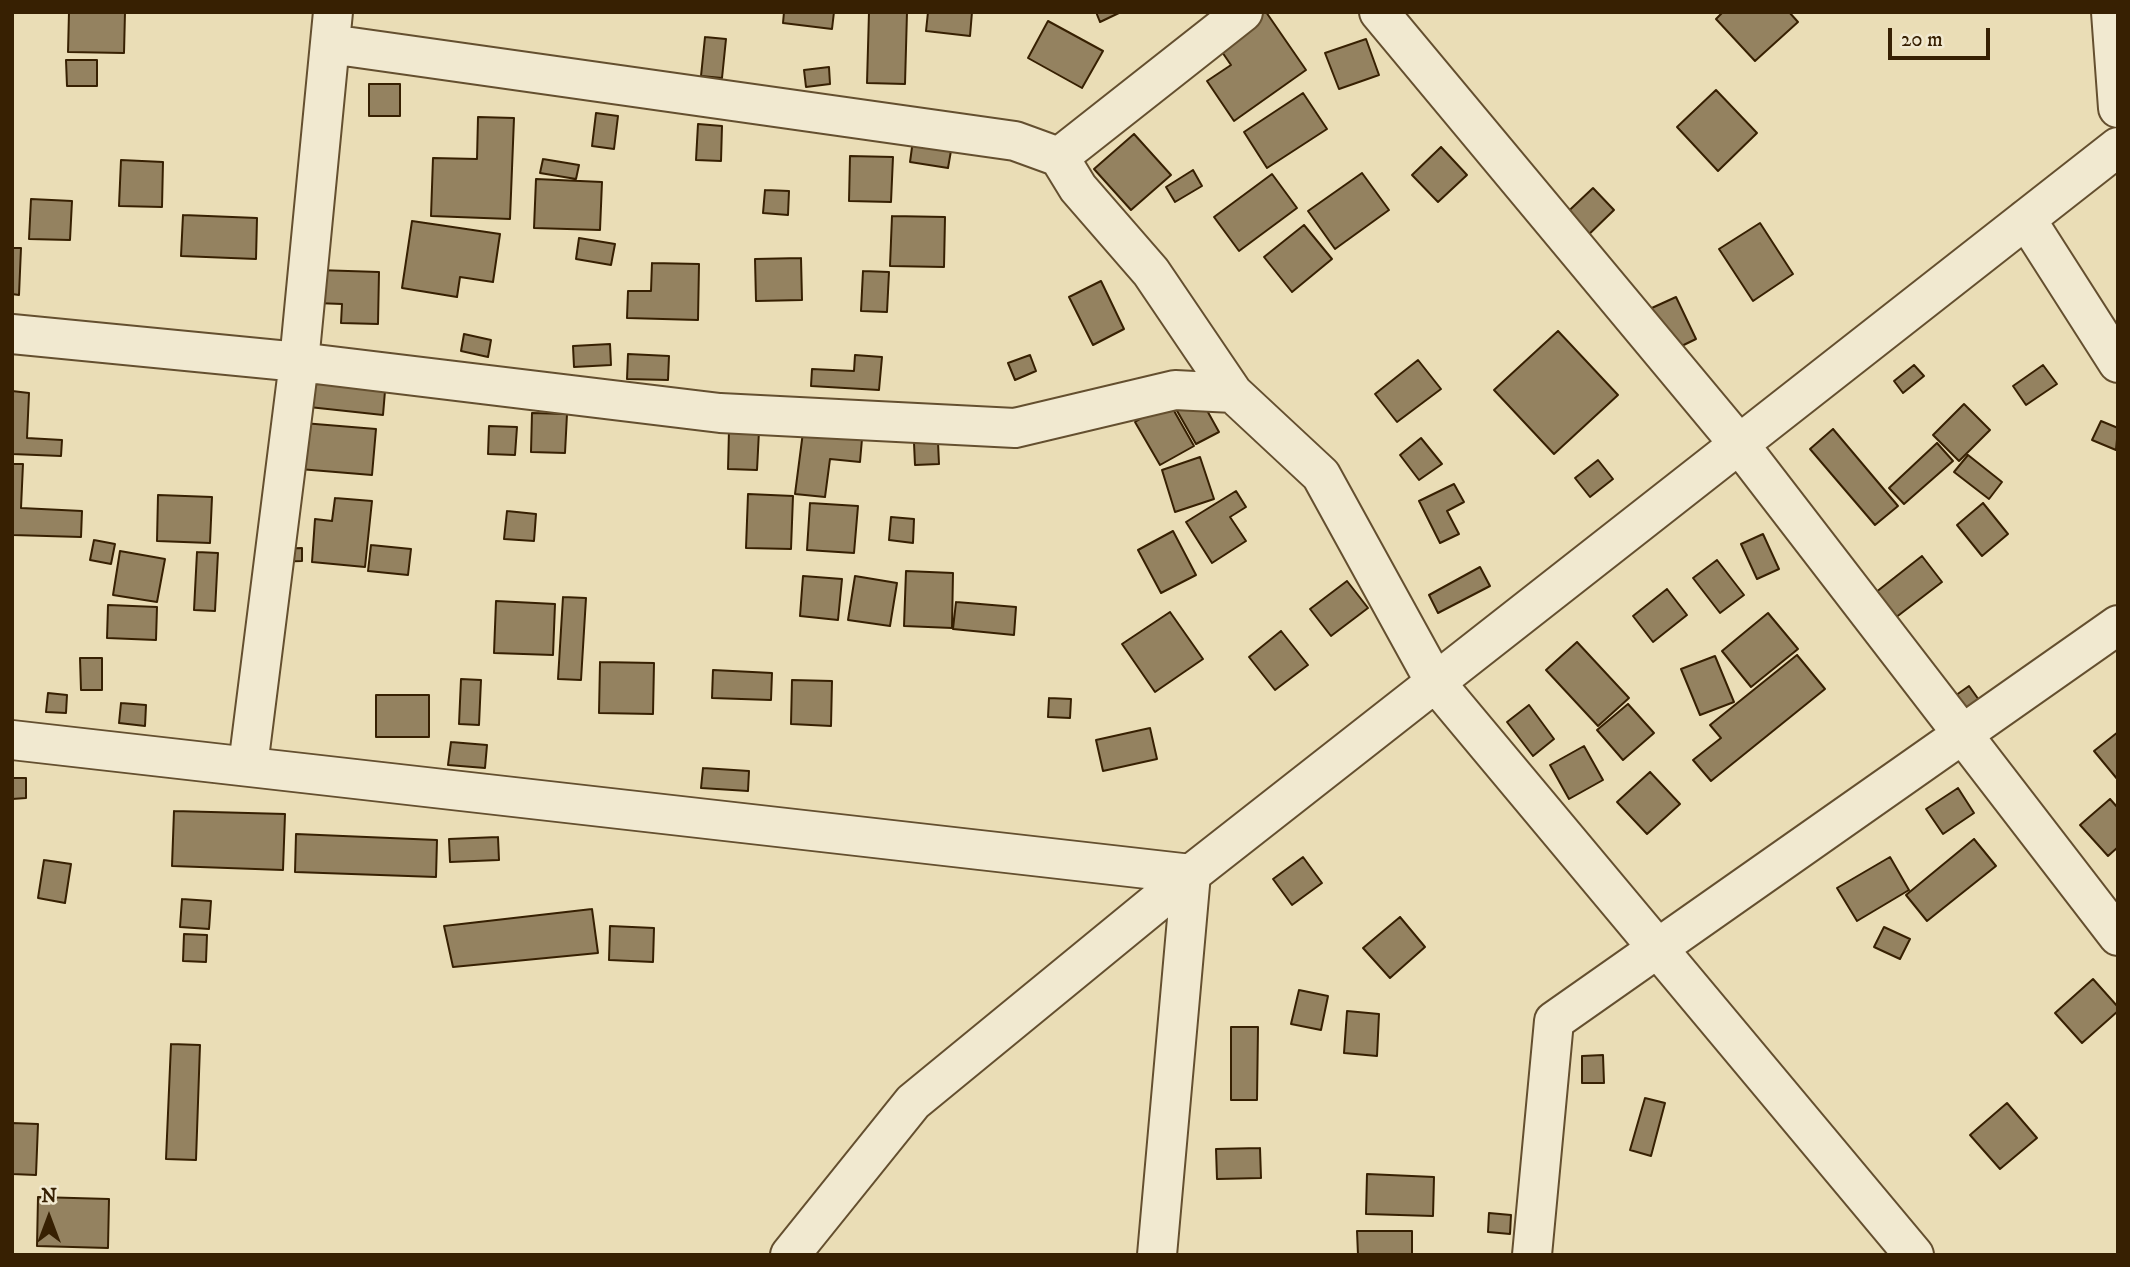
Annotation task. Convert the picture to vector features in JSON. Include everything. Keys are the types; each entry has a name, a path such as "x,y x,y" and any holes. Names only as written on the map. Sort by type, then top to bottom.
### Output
{"street":[{"path":"1059,157 1243,12"},
{"path":"1379,12 1739,444 2118,936"},
{"path":"2110,12 2118,108"},
{"path":"248,766 299,362 332,28 1014,141 1059,157 1078,188 1151,272 1233,393 1321,475 1435,682 1914,1255"},
{"path":"790,1255 913,1102 1191,874 2118,147"},
{"path":"2026,219 2118,363"},
{"path":"12,334 299,362 720,413 1014,428 1175,390 1233,393"},
{"path":"1532,1255 1554,1021 2118,625"},
{"path":"12,740 1191,874"},
{"path":"1157,1255 1191,874"}],"building":[{"path":"69,12 125,12 124,53 68,52"},
{"path":"784,12 834,12 832,29 783,23"},
{"path":"869,12 907,12 905,84 867,83"},
{"path":"928,12 972,12 970,36 926,31"},
{"path":"1096,12 1121,12 1100,22"},
{"path":"1239,12 1266,12 1306,70 1234,121 1207,81 1231,65 1209,33"},
{"path":"1723,12 1789,12 1798,22 1755,61 1716,19"},
{"path":"1048,21 1103,51 1082,88 1028,58"},
{"path":"705,37 726,39 722,78 701,76"},
{"path":"1366,39 1379,75 1339,89 1325,53"},
{"path":"66,60 97,60 97,86 67,86"},
{"path":"829,67 830,84 806,87 804,70"},
{"path":"369,84 400,84 400,116 369,116"},
{"path":"1716,90 1757,133 1718,171 1677,127"},
{"path":"1303,93 1327,129 1267,168 1244,132"},
{"path":"596,113 618,116 614,149 592,146"},
{"path":"478,117 514,118 510,219 431,216 433,158 477,159"},
{"path":"698,124 722,126 721,161 696,160"},
{"path":"1134,134 1171,175 1131,210 1094,169"},
{"path":"913,140 952,145 948,168 910,162"},
{"path":"1441,147 1467,175 1438,202 1412,175"},
{"path":"850,156 893,157 891,202 849,201"},
{"path":"543,159 579,165 576,179 540,173"},
{"path":"121,160 163,162 162,207 119,206"},
{"path":"1193,170 1202,186 1175,202 1166,187"},
{"path":"1362,173 1389,210 1335,249 1308,211"},
{"path":"1272,174 1297,208 1239,251 1214,217"},
{"path":"536,179 602,182 600,230 534,228"},
{"path":"1593,188 1614,210 1580,243 1558,221"},
{"path":"765,190 789,191 788,215 763,213"},
{"path":"31,199 72,201 70,240 29,239"},
{"path":"183,215 257,218 256,259 181,256"},
{"path":"892,216 945,217 944,267 890,266"},
{"path":"412,221 500,234 493,282 460,277 457,297 402,288"},
{"path":"1760,223 1793,274 1753,301 1719,249"},
{"path":"1304,225 1332,259 1292,292 1264,257"},
{"path":"579,238 615,244 611,265 576,259"},
{"path":"12,248 21,248 19,295 12,294"},
{"path":"801,258 802,300 756,301 755,259"},
{"path":"652,263 699,264 698,320 627,318 628,291 651,291"},
{"path":"317,270 379,272 378,324 341,323 342,304 316,303"},
{"path":"863,271 889,272 887,312 861,311"},
{"path":"1101,281 1124,329 1093,345 1069,297"},
{"path":"1676,297 1696,339 1663,355 1643,312"},
{"path":"1558,331 1618,395 1554,454 1494,390"},
{"path":"464,334 491,340 488,357 461,351"},
{"path":"610,344 611,365 574,367 573,346"},
{"path":"628,354 669,356 668,380 627,379"},
{"path":"855,355 882,357 879,390 811,386 812,369 854,371"},
{"path":"1030,355 1036,371 1015,380 1008,363"},
{"path":"1418,360 1441,389 1397,422 1375,394"},
{"path":"1914,365 1924,376 1903,393 1894,381"},
{"path":"2043,365 2057,384 2026,405 2013,386"},
{"path":"312,382 385,391 383,415 309,407"},
{"path":"12,391 29,393 27,438 62,440 61,456 12,454"},
{"path":"1199,396 1219,432 1196,444 1176,409"},
{"path":"1169,402 1194,446 1160,465 1135,422"},
{"path":"1964,404 1990,430 1959,461 1933,435"},
{"path":"532,413 567,414 565,453 531,452"},
{"path":"2101,421 2118,428 2116,450 2092,440"},
{"path":"291,422 376,429 372,475 287,468"},
{"path":"489,426 517,427 515,455 488,454"},
{"path":"1833,429 1898,506 1875,525 1810,449"},
{"path":"729,430 759,431 757,470 728,469"},
{"path":"803,432 862,439 860,462 830,459 825,497 795,494"},
{"path":"1421,438 1442,464 1419,480 1400,455"},
{"path":"938,442 939,464 915,465 914,443"},
{"path":"1937,443 1953,461 1904,504 1889,488"},
{"path":"1968,455 2002,482 1989,499 1954,472"},
{"path":"1200,457 1214,499 1175,512 1162,470"},
{"path":"1598,460 1613,479 1590,497 1575,478"},
{"path":"12,464 23,464 21,508 82,511 81,537 12,535"},
{"path":"1454,484 1464,502 1447,511 1459,534 1440,543 1419,501"},
{"path":"1236,491 1246,507 1230,517 1246,541 1212,563 1186,522"},
{"path":"748,494 793,496 791,549 746,548"},
{"path":"158,495 212,497 210,543 157,541"},
{"path":"335,498 372,501 365,567 312,562 315,519 332,521"},
{"path":"810,503 858,506 854,553 807,550"},
{"path":"1983,503 2008,534 1982,556 1957,525"},
{"path":"507,511 536,514 534,541 504,539"},
{"path":"891,517 914,519 913,543 889,540"},
{"path":"1173,531 1196,575 1161,593 1138,550"},
{"path":"1763,534 1779,569 1757,579 1741,544"},
{"path":"94,540 115,544 111,564 90,560"},
{"path":"371,545 411,549 408,575 368,571"},
{"path":"302,548 302,561 270,562 270,549"},
{"path":"120,551 165,559 157,602 113,595"},
{"path":"197,552 218,553 215,611 194,610"},
{"path":"1922,556 1942,582 1886,625 1866,600"},
{"path":"1717,560 1744,595 1720,613 1693,578"},
{"path":"1480,567 1490,586 1438,613 1429,595"},
{"path":"906,571 953,573 952,628 904,626"},
{"path":"803,576 842,579 838,620 800,616"},
{"path":"855,576 897,583 890,626 848,620"},
{"path":"1347,581 1368,608 1331,636 1310,609"},
{"path":"1667,589 1687,615 1653,642 1633,616"},
{"path":"563,597 586,598 581,680 558,679"},
{"path":"496,601 555,604 553,655 494,653"},
{"path":"956,602 1016,607 1014,635 953,629"},
{"path":"108,605 157,607 156,640 107,638"},
{"path":"1170,612 1203,659 1155,692 1122,644"},
{"path":"1768,613 1798,649 1751,687 1722,651"},
{"path":"1281,631 1308,665 1275,690 1249,657"},
{"path":"1577,642 1629,698 1598,726 1546,670"},
{"path":"1797,655 1825,689 1711,781 1693,760 1721,738 1710,725"},
{"path":"1715,656 1734,702 1700,715 1681,669"},
{"path":"80,658 102,658 102,690 81,690"},
{"path":"600,662 654,663 653,714 599,713"},
{"path":"713,670 772,673 771,700 712,698"},
{"path":"461,679 481,680 479,725 459,724"},
{"path":"792,680 832,681 831,726 791,724"},
{"path":"1969,686 1984,707 1958,726 1942,705"},
{"path":"48,693 67,695 66,713 46,712"},
{"path":"376,695 429,695 429,737 376,737"},
{"path":"1049,698 1071,699 1070,718 1048,717"},
{"path":"121,703 146,705 145,726 119,723"},
{"path":"1628,704 1654,733 1623,760 1597,730"},
{"path":"1529,705 1554,739 1533,756 1507,722"},
{"path":"1150,728 1157,759 1103,771 1096,740"},
{"path":"2118,732 2118,780 2094,751"},
{"path":"451,742 487,745 485,768 448,765"},
{"path":"1584,746 1603,780 1569,799 1550,765"},
{"path":"703,768 749,771 748,791 701,788"},
{"path":"1650,772 1680,804 1647,834 1617,802"},
{"path":"12,778 26,778 26,798 12,799"},
{"path":"1958,788 1974,813 1943,834 1926,809"},
{"path":"2110,799 2118,808 2118,847 2108,856 2080,825"},
{"path":"174,811 285,814 283,870 172,866"},
{"path":"296,834 437,840 436,877 295,872"},
{"path":"498,837 499,860 450,862 449,839"},
{"path":"1974,839 1996,866 1927,921 1906,895"},
{"path":"1303,857 1322,883 1292,905 1273,879"},
{"path":"1890,857 1909,890 1857,921 1837,888"},
{"path":"44,860 71,864 65,903 38,898"},
{"path":"182,899 211,901 209,929 180,927"},
{"path":"592,909 598,953 453,967 444,926"},
{"path":"1400,917 1425,947 1390,978 1363,948"},
{"path":"610,926 654,928 653,962 609,960"},
{"path":"1884,927 1910,939 1900,959 1874,947"},
{"path":"184,934 207,935 206,962 183,961"},
{"path":"2093,979 2118,1007 2118,1011 2082,1043 2055,1013"},
{"path":"1299,990 1328,996 1321,1030 1291,1024"},
{"path":"1347,1011 1379,1014 1377,1056 1344,1053"},
{"path":"1231,1027 1258,1027 1257,1100 1231,1100"},
{"path":"171,1044 200,1045 196,1160 166,1159"},
{"path":"1603,1055 1604,1083 1582,1083 1582,1056"},
{"path":"1645,1098 1665,1103 1651,1156 1630,1150"},
{"path":"2007,1103 2037,1138 2000,1169 1970,1135"},
{"path":"12,1123 38,1124 36,1175 12,1174"},
{"path":"1260,1148 1261,1178 1217,1179 1216,1149"},
{"path":"1367,1174 1434,1177 1433,1216 1366,1214"},
{"path":"38,1197 109,1199 108,1248 37,1246"},
{"path":"1489,1213 1511,1215 1510,1234 1488,1232"},
{"path":"1357,1231 1412,1231 1412,1255 1358,1255"}]}
